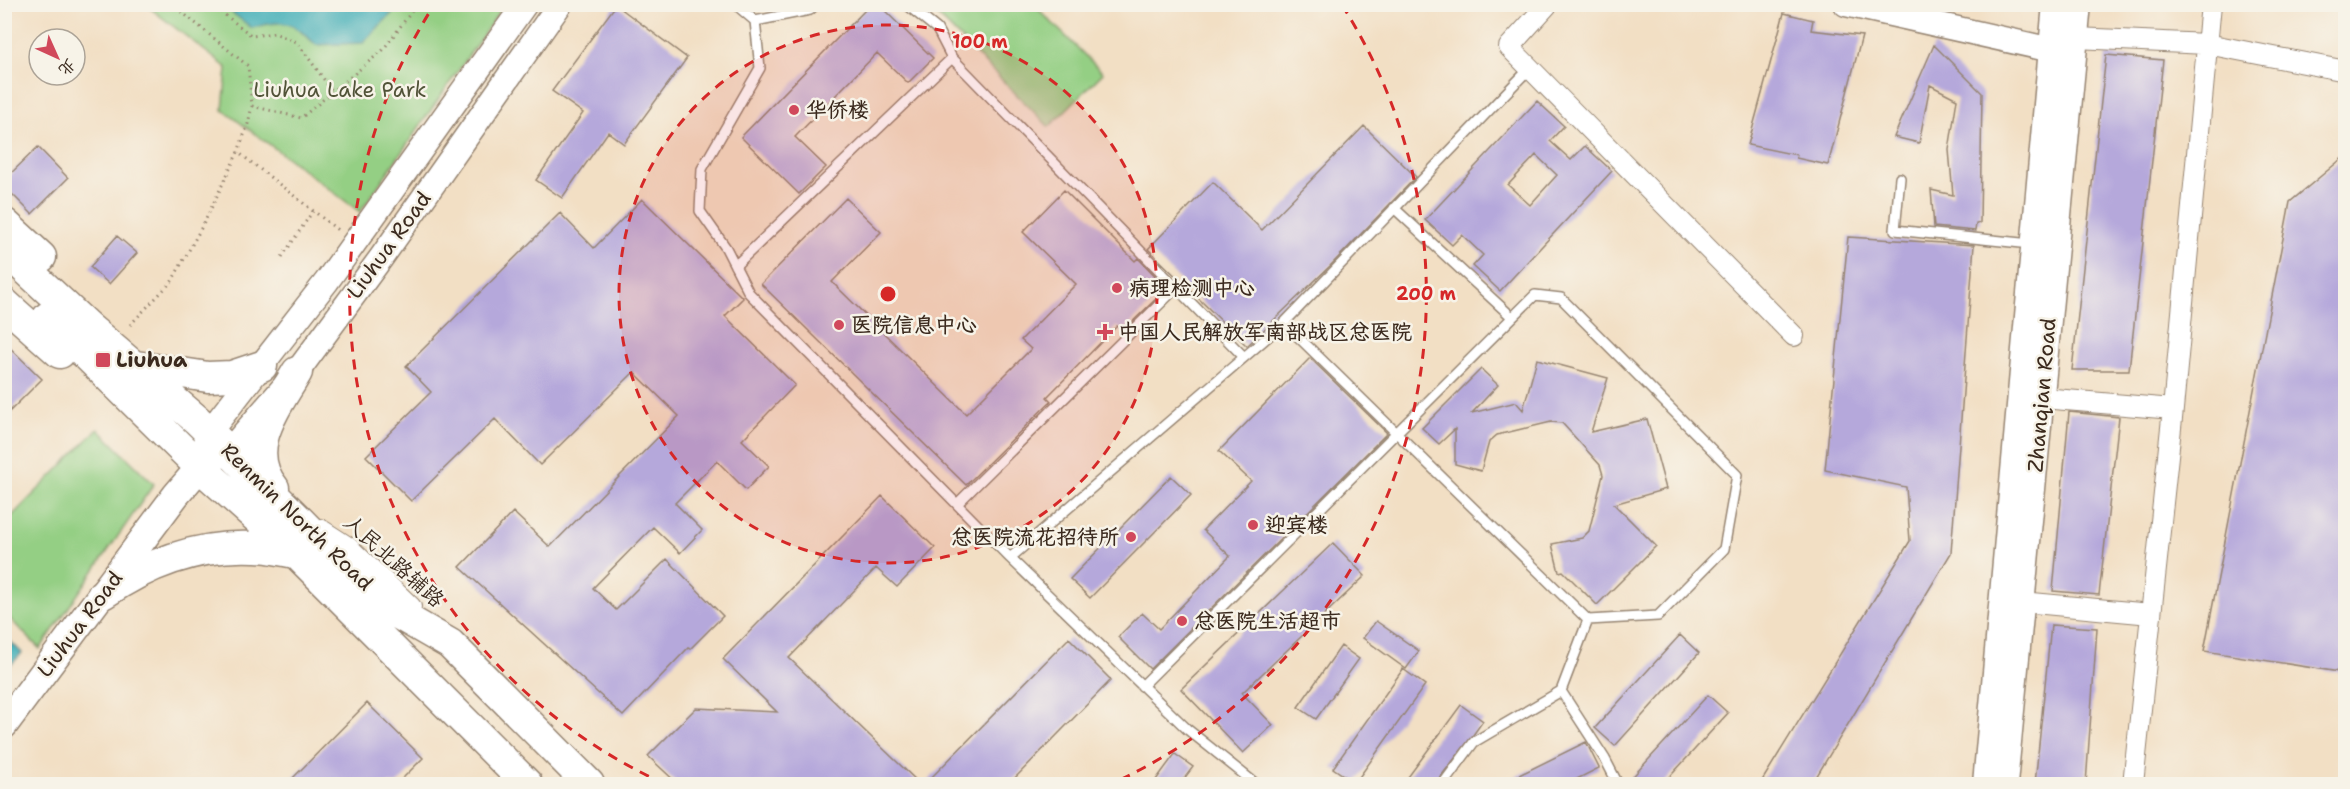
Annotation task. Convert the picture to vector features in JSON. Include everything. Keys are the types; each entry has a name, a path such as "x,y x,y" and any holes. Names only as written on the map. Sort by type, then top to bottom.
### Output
{"main road":[{"path":"9,248 92,304 120,340 126,375"},
{"name":"Renmin North Road","path":"9,248 126,375 147,416 296,553 527,784"},
{"path":"4,303 57,351 75,364 126,375 208,377 232,376 262,366"},
{"path":"297,372 270,419 262,438 260,456 269,482 300,521"},
{"name":"Renmin North Road","path":"126,375 168,394 344,566 398,614 450,644 589,784"},
{"path":"147,416 168,394"},
{"name":"Liuhua Road","path":"4,725 200,467"},
{"path":"103,594 147,568 169,558 192,552 256,547 296,553"}],"street":[{"name":"Liuhua Road","path":"200,467 219,442 262,366 354,244 525,4"},
{"name":"Liuhua Road","path":"219,442 297,372 381,258 560,4"},
{"path":"1548,4 1509,47 1794,336"},
{"path":"1846,4 2052,50 2076,38 2207,44 2346,71"},
{"name":"Zhanqian Road","path":"1984,784 2055,4"},
{"name":"Zhanqian Road","path":"2005,784 2079,4"},
{"path":"2133,784 2173,409 2211,4"},
{"path":"2042,398 2173,409"},
{"path":"2023,602 2151,614"}],"lane":[{"path":"735,4 755,21 760,68 702,169 700,211 726,248 748,293 1010,558 1142,686 1187,729 1256,784"},
{"path":"755,21 810,10 816,4"},
{"path":"906,4 937,29 952,58 1244,357"},
{"path":"735,266 952,58"},
{"path":"1010,558 1284,323 1530,67"},
{"path":"1900,178 1895,230 2033,245"},
{"path":"1394,208 1512,317"},
{"path":"957,504 1176,288"},
{"path":"1142,686 1397,433 1512,317 1535,295 1562,298 1737,475 1724,549 1658,616 1588,620 1397,433 1284,323"},
{"path":"1443,784 1474,742 1562,691 1588,620"},
{"path":"1562,691 1618,784"}],"path":[{"path":"130,325 172,281 205,221 238,152 252,106 248,66 172,4"},
{"path":"211,4 252,36 274,33 297,42 333,92"},
{"path":"252,106 301,118 383,50 417,4"},
{"path":"238,152 354,244"},
{"path":"282,257 313,210"}],"green space":[{"name":"Liuhua Lake Park","path":"146,5 504,5 360,212 223,110 227,68"},
{"path":"927,5 1034,5 1103,73 1049,127"},
{"path":"98,429 154,484 40,649 5,614 5,523"}],"water":[{"path":"222,5 400,5 363,43 316,45 300,31 287,24 272,23 252,28"},
{"path":"5,636 22,653 4,671"}],"building":[{"name":"华侨楼","path":"871,4 878,4 933,58 908,83 877,53 795,137 826,167 799,194 741,137"},
{"path":"616,5 687,58 624,144 608,132 562,198 536,180 583,113 552,91"},
{"path":"1784,13 1813,20 1811,30 1862,36 1828,165 1796,158 1797,155 1748,145"},
{"path":"1934,45 1982,93 1980,223 1976,224 1975,231 1934,227 1931,190 1953,195 1949,150 1957,99 1930,85 1919,143 1894,137"},
{"path":"2106,55 2163,60 2129,370 2072,370"},
{"path":"1537,101 1564,126 1550,141 1571,160 1585,146 1612,171 1500,291 1473,266 1483,255 1462,235 1452,245 1425,220","holes":["1536,155 1557,175 1530,205 1508,185"]},
{"path":"1364,126 1416,177 1330,266 1247,346 1148,249 1213,182 1262,230"},
{"path":"38,147 68,178 32,214 4,186 4,180"},
{"path":"2346,155 2346,673 2204,651 2290,202"},
{"name":"医院信息中心","path":"1064,190 1135,261 1138,258 1167,288 1123,331 1117,326 1047,397 1051,401 966,485 761,284 846,198 881,232 832,282 966,414 1031,349 1021,340 1076,284 1023,232"},
{"path":"642,199 743,298 725,316 795,385 742,440 769,466 746,490 717,461 675,503 702,530 680,553 653,527 593,588 616,610 667,559 723,616 690,649 688,648 623,716 460,567 513,512 550,547 679,416 634,372 540,465 495,419 411,501 366,456 431,392 406,366 560,213 594,248"},
{"path":"117,236 137,253 109,284 90,267"},
{"path":"1848,237 1974,245 1951,553 1812,784 1760,784 1910,541 1906,487 1825,470"},
{"path":"4,342 42,379 4,417"},
{"path":"1310,358 1387,433 1150,669 1118,637 1142,613 1159,629 1230,556 1203,530 1251,481 1219,451"},
{"path":"1537,359 1608,378 1591,432 1647,419 1666,489 1614,504 1656,546 1597,605 1563,571 1559,572 1552,544 1582,538 1589,531 1603,475 1600,465 1562,423 1551,422 1497,435 1489,442 1481,471 1455,464 1455,429 1439,444 1422,428 1481,369 1498,385 1472,413 1516,402 1523,410"},
{"path":"2069,412 2119,417 2099,595 2053,591"},
{"name":"总医院流花招待所","path":"1171,476 1191,495 1090,598 1070,579"},
{"path":"882,496 935,548 897,587 876,568 789,658 920,784 678,784 648,756 696,708 777,712 723,659"},
{"path":"1333,543 1365,576 1242,693 1273,725 1243,753 1181,689"},
{"path":"1376,621 1419,651 1406,669 1363,638"},
{"path":"2051,625 2097,628 2086,784 2035,784"},
{"path":"1680,635 1699,653 1615,746 1595,728"},
{"path":"1069,638 1111,680 1009,784 925,784"},
{"path":"1341,646 1359,659 1316,719 1298,707"},
{"path":"1403,669 1425,685 1355,783 1333,768"},
{"path":"1708,695 1728,713 1663,784 1626,784"},
{"path":"367,703 423,758 397,784 287,784"},
{"path":"1461,705 1483,721 1473,735 1436,784 1403,784"},
{"path":"1586,742 1599,768 1567,784 1501,784"},
{"path":"1175,754 1193,767 1180,784 1153,784"}],"place":[{"name":"华侨楼","path":"794,110"},
{"name":"病理检测中心","path":"1117,288"},
{"name":"医院信息中心","path":"839,325"},
{"name":"中国人民解放军南部战区总医院","path":"1105,332"},
{"name":"Liuhua","path":"103,360"},
{"name":"迎宾楼","path":"1253,525"},
{"name":"总医院流花招待所","path":"1131,537"},
{"name":"总医院生活超市","path":"1182,621"}]}
